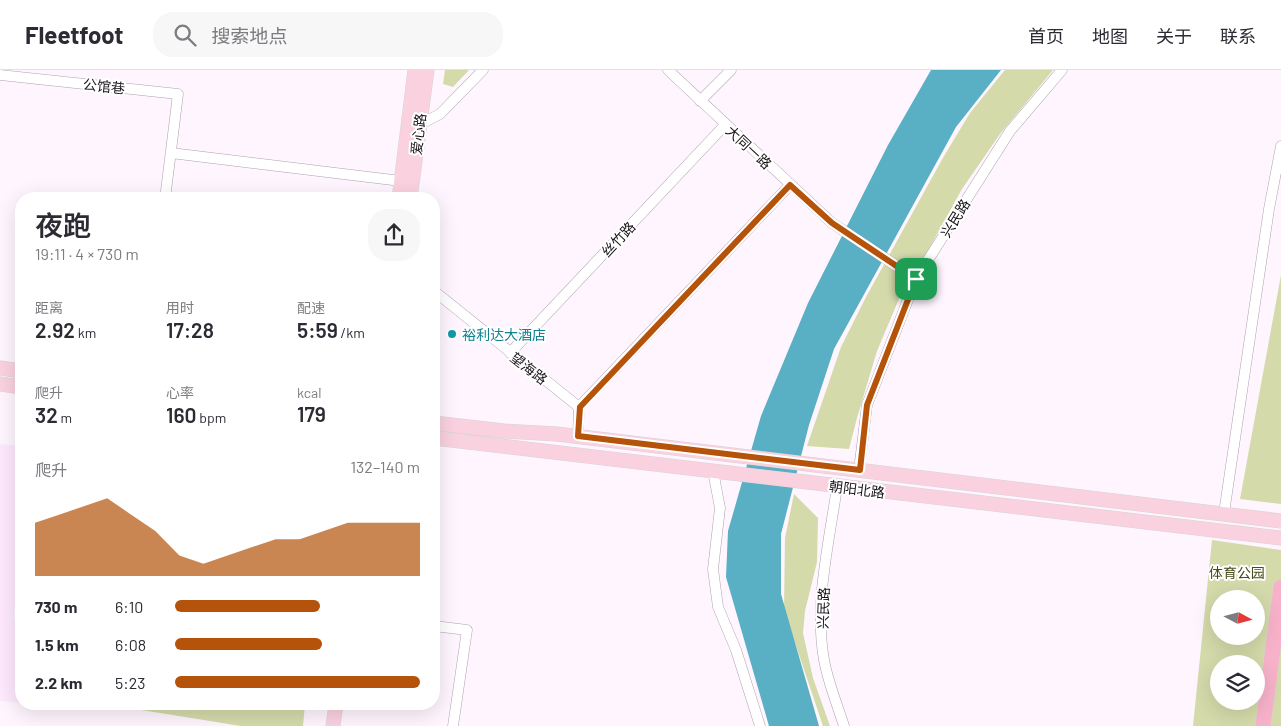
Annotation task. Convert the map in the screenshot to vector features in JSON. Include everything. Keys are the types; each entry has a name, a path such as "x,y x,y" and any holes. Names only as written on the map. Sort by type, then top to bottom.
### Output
{"highway":[{"path":"1263,726 1281,586"}],"main road":[{"name":"爱心路","path":"400,192 415,70"},
{"name":"爱心路","path":"411,192 427,70"},
{"path":"0,368 15,369"},
{"path":"0,384 15,385"},
{"name":"朝阳北路","path":"440,424 504,431 578,436 1281,521"},
{"name":"朝阳北路","path":"440,439 1281,538"},
{"path":"324,726 326,710"},
{"path":"333,726 335,710"}],"street":[{"path":"419,125 440,114 483,70"},
{"name":"大同一路","path":"668,70 832,223 916,279"},
{"path":"700,101 732,70"},
{"name":"兴民路","path":"860,470 867,405 916,279 1010,131 1062,70"},
{"name":"公馆巷","path":"0,75 178,94 170,153"},
{"name":"丝竹路","path":"510,353 725,125"},
{"path":"1224,513 1269,209 1281,146"},
{"path":"166,192 170,153 401,181"},
{"path":"578,436 580,407 790,185"},
{"name":"望海路","path":"440,296 580,407"},
{"path":"713,472 720,508 713,569 718,607 736,650 760,726"},
{"name":"兴民路","path":"837,487 822,591 822,626 824,659 830,686 844,726"},
{"path":"440,627 467,630 453,726"}],"shaded area":[{"path":"0,444 15,445 15,702 0,701"}],"green space":[{"path":"445,70 469,70 453,87 443,84"},
{"path":"1005,70 1053,70 1000,134 962,189 926,254 904,287 877,351 849,449 807,446 841,347 866,297 970,113"},
{"path":"1281,275 1281,504 1240,499"},
{"path":"794,494 818,518 817,562 805,611 803,633 813,678 830,726 823,726 784,610 785,538"},
{"name":"体育公园","path":"1212,540 1281,550 1281,726 1193,726"},
{"path":"141,710 304,710 303,726 241,726"}],"water":[{"path":"931,70 1001,70 956,127 834,349 809,425 781,534 781,594 819,726 769,726 726,577 728,531 761,416 808,303 888,145"}],"place":[{"name":"裕利达大酒店","path":"452,334"}],"route":[{"path":"790,185 832,223 916,279 867,405 860,470 578,436 580,407 790,185"}]}
